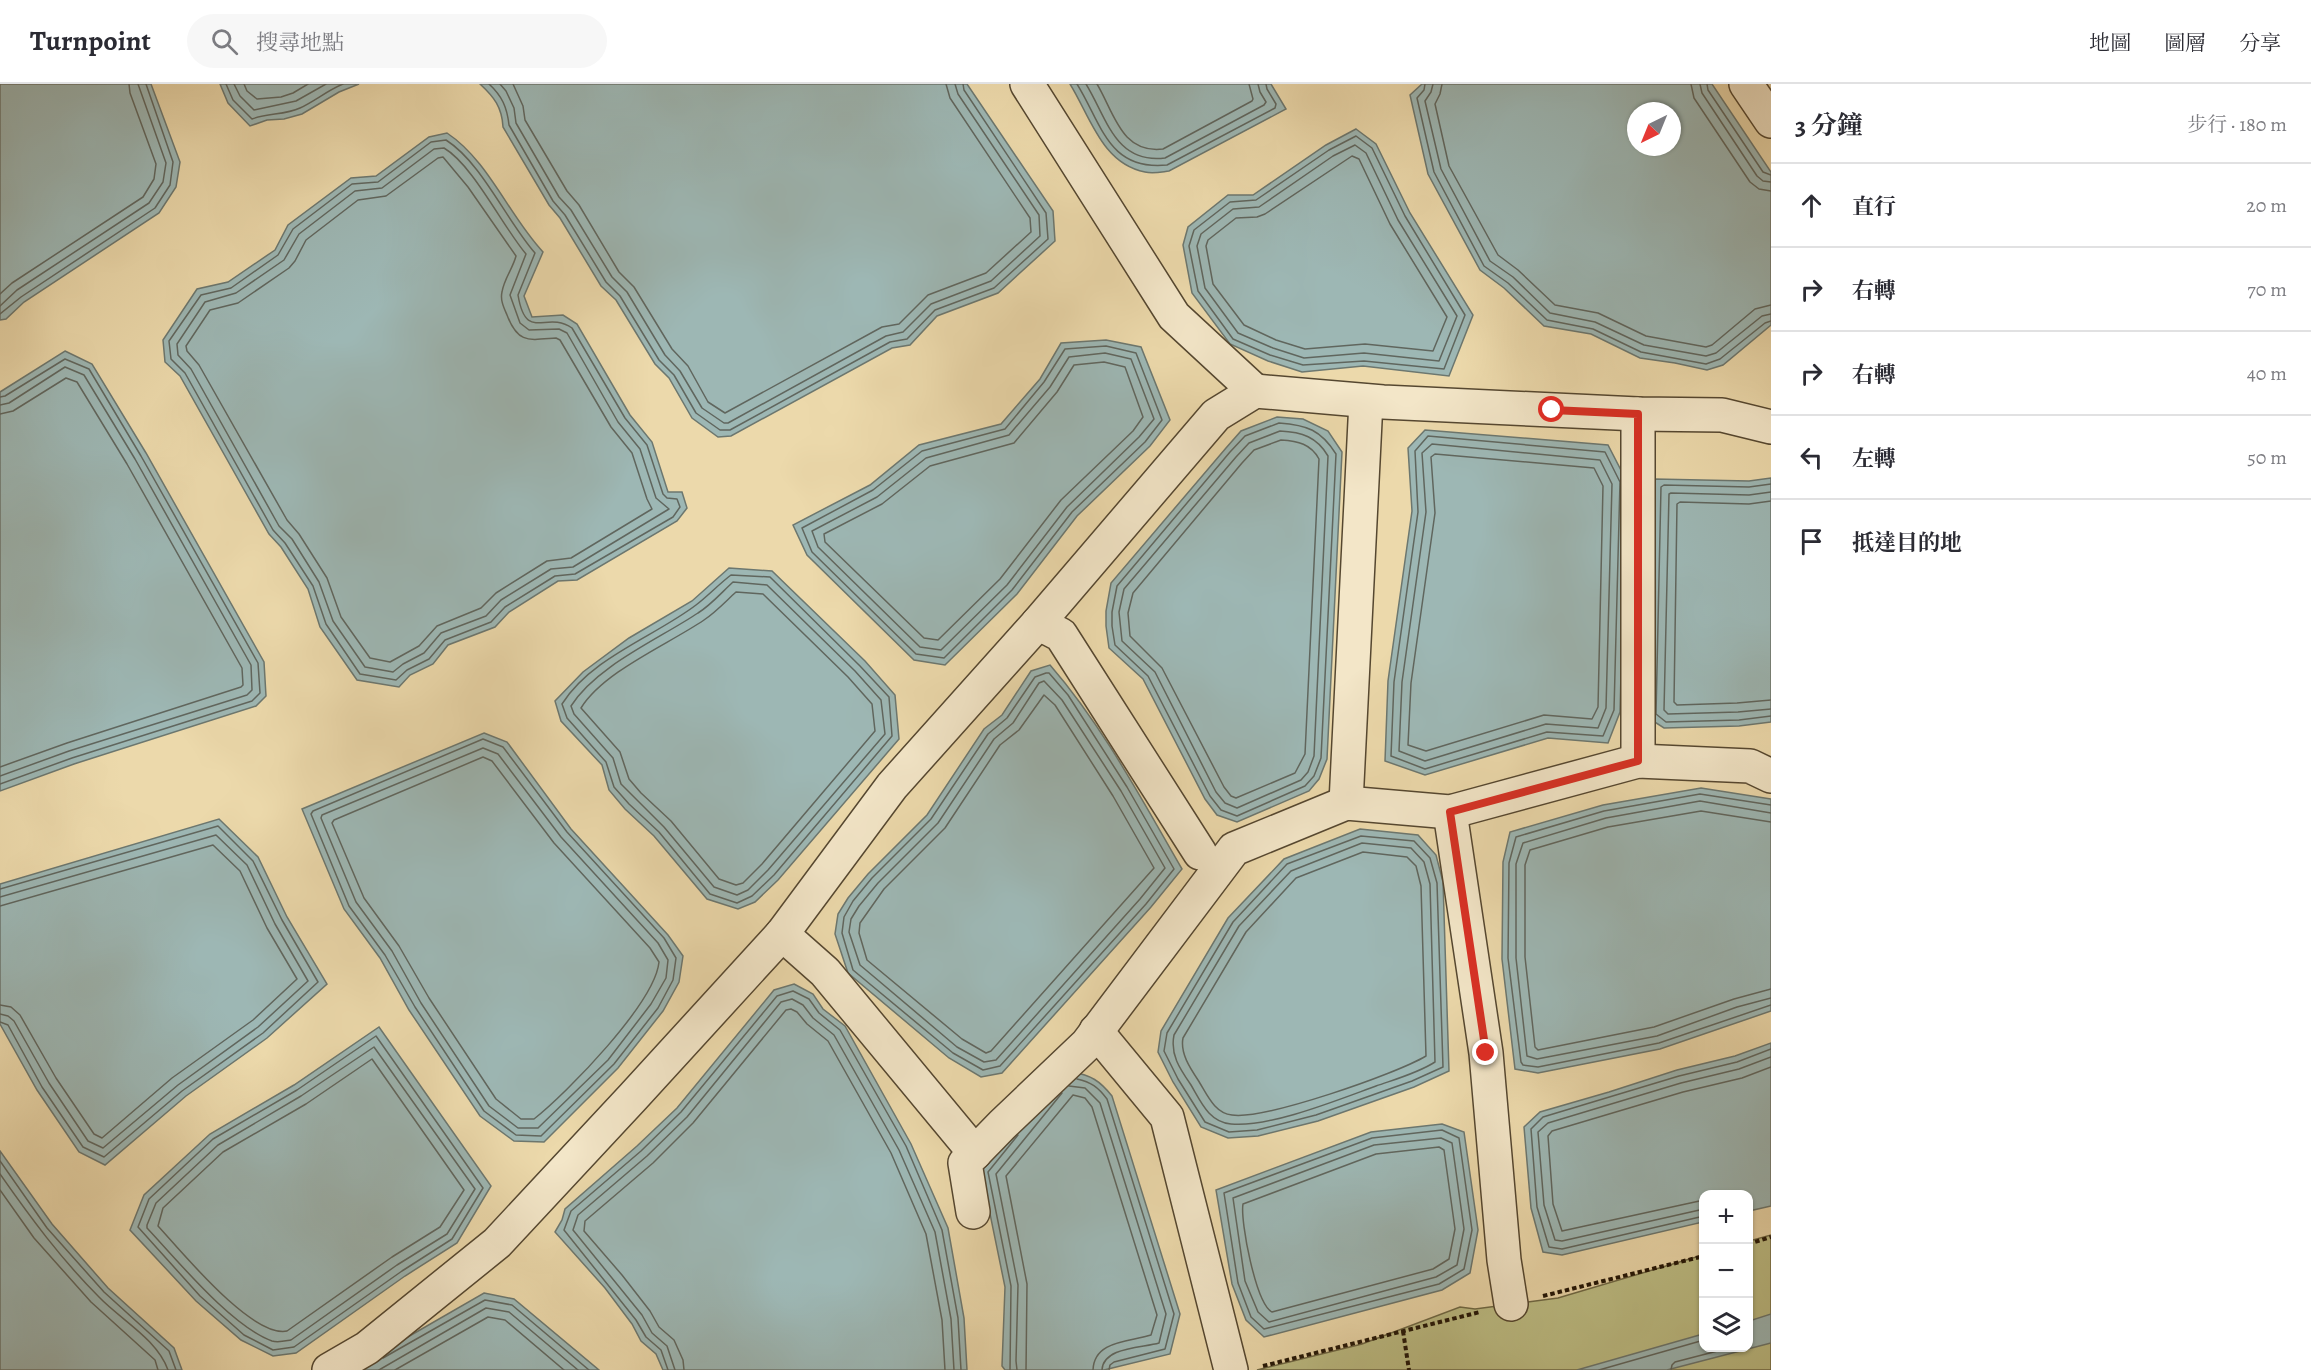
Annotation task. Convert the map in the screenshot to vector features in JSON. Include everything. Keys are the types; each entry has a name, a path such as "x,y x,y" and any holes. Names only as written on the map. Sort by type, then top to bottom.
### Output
{"lane":[{"path":"1028,84 1174,316 1255,391"},
{"path":"1746,84 1771,121"},
{"path":"328,1370 367,1348 497,1243 782,934 892,786 1038,623 1216,415 1255,391 1366,400 1638,414 1722,415 1771,428"},
{"path":"1346,803 1366,400"},
{"path":"1638,414 1638,761"},
{"path":"1038,623 1061,635 1200,853"},
{"path":"973,1212 965,1163 1087,1044 1234,849 1346,803 1450,812 1638,761 1750,766 1771,776"},
{"path":"1450,812 1486,1053 1504,1260 1511,1304"},
{"path":"782,934 825,972 975,1153"},
{"path":"1096,1031 1167,1117 1231,1370"}],"path":[{"path":"1753,1243 1771,1237"},
{"path":"1403,1331 1409,1370"}],"green space":[{"path":"1771,1235 1771,1370 1257,1370 1362,1344 1460,1307 1475,1309 1558,1298 1699,1256 1699,1352 1753,1352 1753,1240"}],"water":[{"path":"0,84 151,84 180,162 176,187 159,213 24,302 6,319 0,320"},
{"path":"220,84 359,84 339,92 302,114 284,119 267,120 250,126 228,103"},
{"path":"480,84 967,84 1053,211 1055,241 998,293 937,316 910,345 892,348 731,436 718,437 692,418 669,378 655,364 616,300 601,286 503,127 496,103"},
{"path":"1070,84 1271,84 1286,109 1169,171 1148,173 1130,167 1108,149 1091,124"},
{"path":"1422,84 1712,84 1771,172 1771,325 1723,365 1707,370 1640,358 1591,334 1544,326 1504,288 1480,270 1428,174 1410,95"},
{"path":"1356,129 1376,144 1410,213 1473,315 1449,376 1363,366 1302,372 1268,361 1230,344 1192,293 1183,245 1188,227 1228,195 1253,195 1326,145"},
{"path":"447,133 475,158 543,252 524,296 532,317 563,315 577,324 630,415 652,442 668,492 682,492 687,508 677,521 577,580 558,581 509,612 495,627 448,645 433,664 410,675 399,687 357,680 320,627 308,589 281,547 269,534 180,376 165,362 163,340 197,289 228,282 275,250 288,225 351,178 376,176 429,137"},
{"path":"1106,340 1141,347 1170,420 1150,446 1077,516 1017,594 945,665 914,660 807,555 793,525 870,485 919,445 1001,424 1040,379 1061,343"},
{"path":"65,351 92,364 146,453 264,662 266,696 256,706 74,764 0,791 0,392"},
{"path":"1277,417 1303,419 1328,431 1342,452 1327,759 1319,779 1309,791 1237,822 1217,815 1205,799 1143,679 1109,648 1106,611 1111,583 1226,448 1241,431"},
{"path":"1425,430 1608,445 1626,480 1620,712 1608,743 1548,738 1425,775 1385,761 1388,681 1412,511 1408,448"},
{"path":"1771,478 1771,722 1739,726 1664,728 1650,719 1655,479 1749,481"},
{"path":"729,568 772,571 865,661 895,695 899,739 778,880 755,902 738,909 707,899 654,836 625,809 609,790 602,765 561,721 555,701 583,672 629,638 692,601"},
{"path":"1050,665 1105,738 1182,869 1151,907 1002,1073 981,1077 949,1058 848,973 835,934 838,914 868,874 927,815 984,729 1002,715 1031,671"},
{"path":"484,733 507,742 571,829 668,935 683,956 679,982 663,1011 618,1068 544,1142 514,1141 480,1116 409,1010 380,958 344,909 302,809"},
{"path":"1701,788 1771,799 1771,1011 1660,1049 1538,1073 1515,1069 1502,959 1503,862 1510,832 1603,805"},
{"path":"219,819 258,857 287,917 327,984 267,1038 186,1096 105,1165 79,1152 37,1090 0,1024 0,884"},
{"path":"1360,829 1418,835 1436,855 1443,882 1449,1071 1414,1087 1318,1121 1258,1136 1228,1138 1201,1127 1173,1082 1158,1052 1161,1031 1228,918 1284,859"},
{"path":"794,984 813,994 823,1009 845,1026 911,1144 948,1228 964,1318 967,1370 663,1370 656,1354 641,1341 632,1324 605,1288 555,1232 565,1209 677,1108 774,990"},
{"path":"379,1027 491,1186 457,1243 405,1276 296,1353 273,1356 241,1340 196,1301 130,1230 144,1195 210,1134 294,1085"},
{"path":"1771,1043 1771,1206 1753,1210 1753,1190 1699,1190 1699,1223 1562,1255 1543,1252 1531,1208 1524,1127 1540,1112 1677,1070 1735,1056"},
{"path":"1072,1072 1095,1080 1112,1096 1180,1314 1170,1354 1104,1370 1005,1370 1002,1366 1005,1287 981,1170"},
{"path":"1442,1124 1464,1132 1478,1230 1470,1273 1442,1290 1264,1337 1246,1320 1232,1284 1216,1190 1371,1132"},
{"path":"0,1151 52,1224 108,1288 174,1348 182,1370 0,1370"},
{"path":"484,1293 514,1299 599,1370 356,1370 380,1353"},
{"path":"1771,1314 1771,1343 1753,1348 1753,1320"},
{"path":"1699,1335 1699,1352 1736,1352 1667,1370 1577,1370"}],"route":[{"path":"1486,1053 1450,812 1638,761 1638,414 1552,410"}]}
